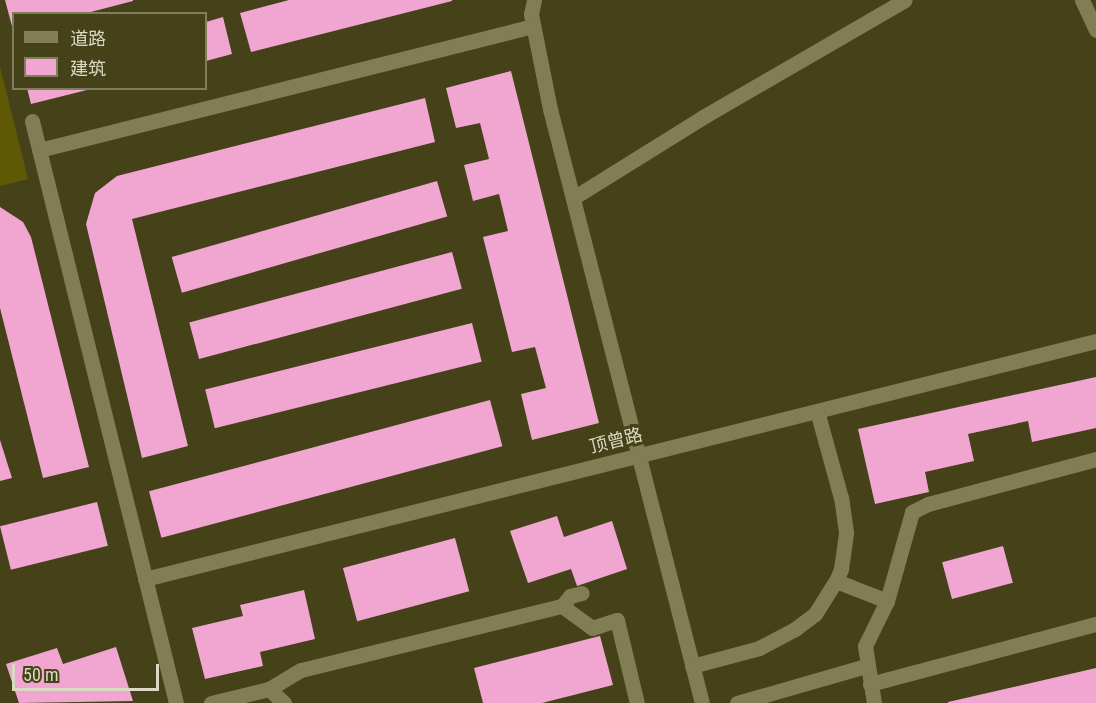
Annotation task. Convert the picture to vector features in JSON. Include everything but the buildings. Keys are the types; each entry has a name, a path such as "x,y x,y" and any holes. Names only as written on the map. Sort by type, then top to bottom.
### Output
{"street":[{"path":"534,0 533,26 573,198 702,703"},
{"path":"573,198 703,117 905,0"},
{"path":"1082,0 1096,30"},
{"path":"39,150 533,26"},
{"path":"32,121 176,703"},
{"name":"顶曾路","path":"145,579 1096,340"},
{"path":"693,666 759,648 795,629 815,614 836,581 841,569 846,532 841,498 817,411"},
{"path":"874,703 866,666 865,646 887,601 912,512 928,504 1096,459"},
{"path":"836,581 887,601"},
{"path":"211,703 269,689 301,670 562,606 570,596 582,593"},
{"path":"562,606 592,628 617,620 637,703"},
{"path":"870,684 1096,624"},
{"path":"737,703 866,666"},
{"path":"269,689 284,703"}],"shaded area":[{"path":"0,67 28,179 0,186"}]}
